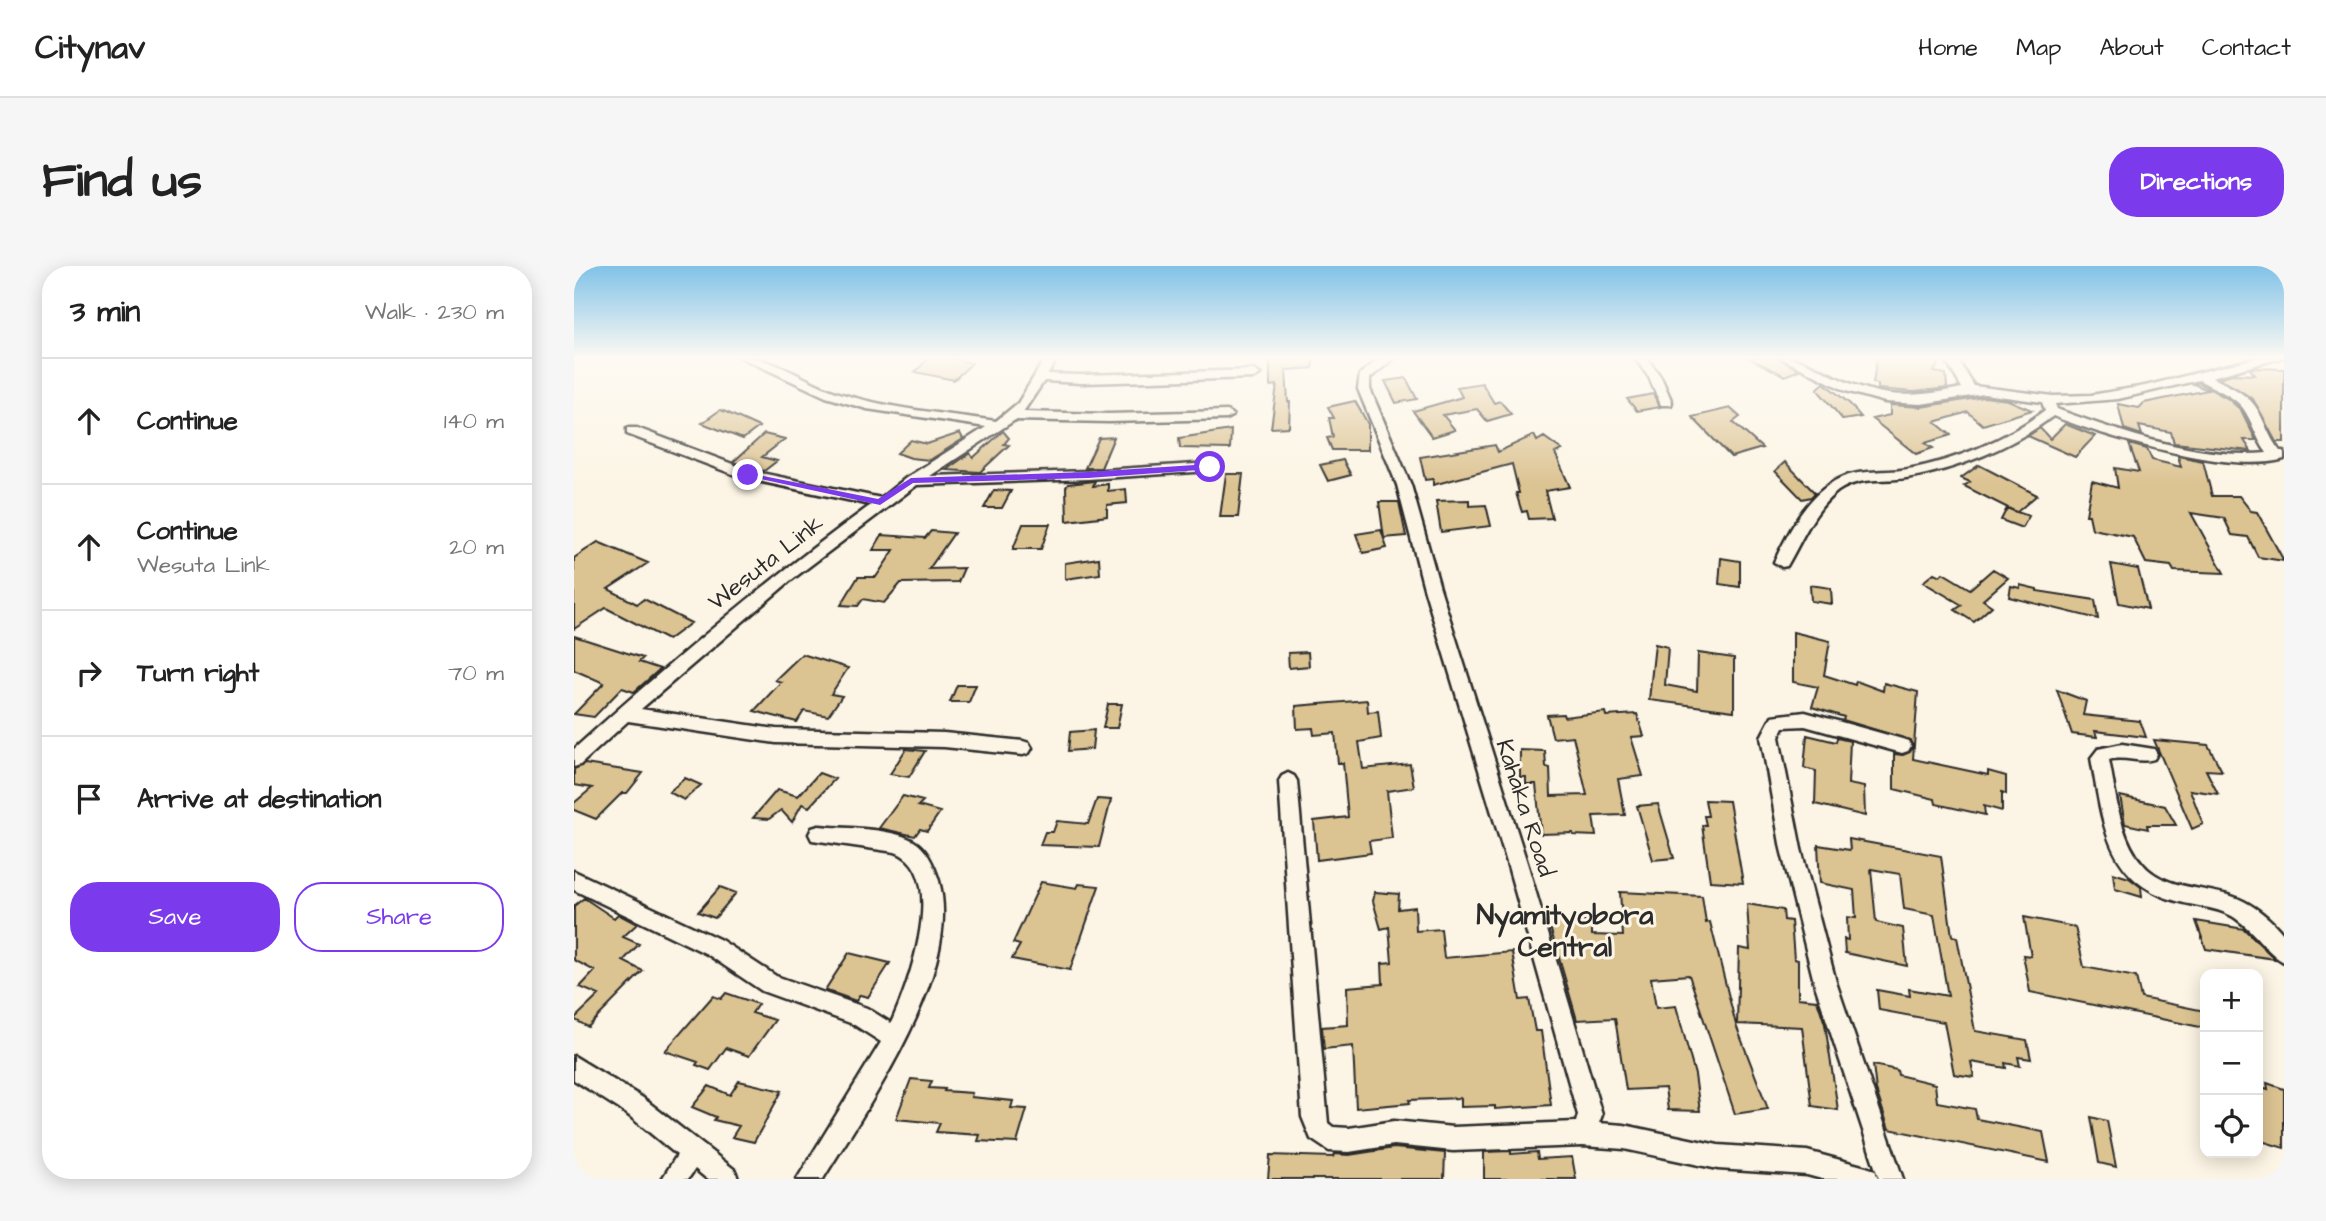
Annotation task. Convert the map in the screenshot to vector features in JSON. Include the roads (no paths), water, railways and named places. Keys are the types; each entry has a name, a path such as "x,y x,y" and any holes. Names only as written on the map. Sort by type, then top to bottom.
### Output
{"street":[{"path":"850,400 872,406 998,425"},
{"name":"Wesuta Link","path":"574,760 729,621 880,502 1012,416 1026,400"},
{"name":"Kahaka Road","path":"1369,400 1404,485 1470,717 1522,879 1590,1115 1583,1134"},
{"path":"2030,400 2049,405 2097,429 2146,441 2230,456 2280,456"},
{"path":"1782,562 1801,525 1820,500 1847,479 1926,470 2017,434 2049,405 2081,400"},
{"path":"2242,400 2249,407 2263,439 2280,456"},
{"path":"1012,416 1109,418 1227,415"},
{"path":"632,430 748,475 880,502"},
{"path":"911,481 1088,475 1210,467"},
{"path":"624,714 680,719 776,736 944,740 1023,748"},
{"path":"1891,1179 1825,982 1791,849 1770,737 1778,721 1805,719 1902,746"},
{"path":"2148,754 2111,750 2100,758 2125,854 2134,869 2156,885 2233,906 2244,912 2258,923 2284,953"},
{"path":"1289,781 1314,1117 1319,1131 1329,1139 1349,1140 1394,1133 1453,1139 1583,1134 1624,1138 1718,1157 1807,1163 1866,1179"},
{"path":"808,1179 895,1038 920,975 929,935 932,887 923,863 911,849 897,844 819,834"},
{"path":"574,880 714,947 770,984 859,1016 895,1038"},
{"path":"574,1067 635,1106 726,1179"},
{"path":"674,1179 692,1153"}],"district":[{"name":"Nyamityobora Central","path":"1565,931"}]}
